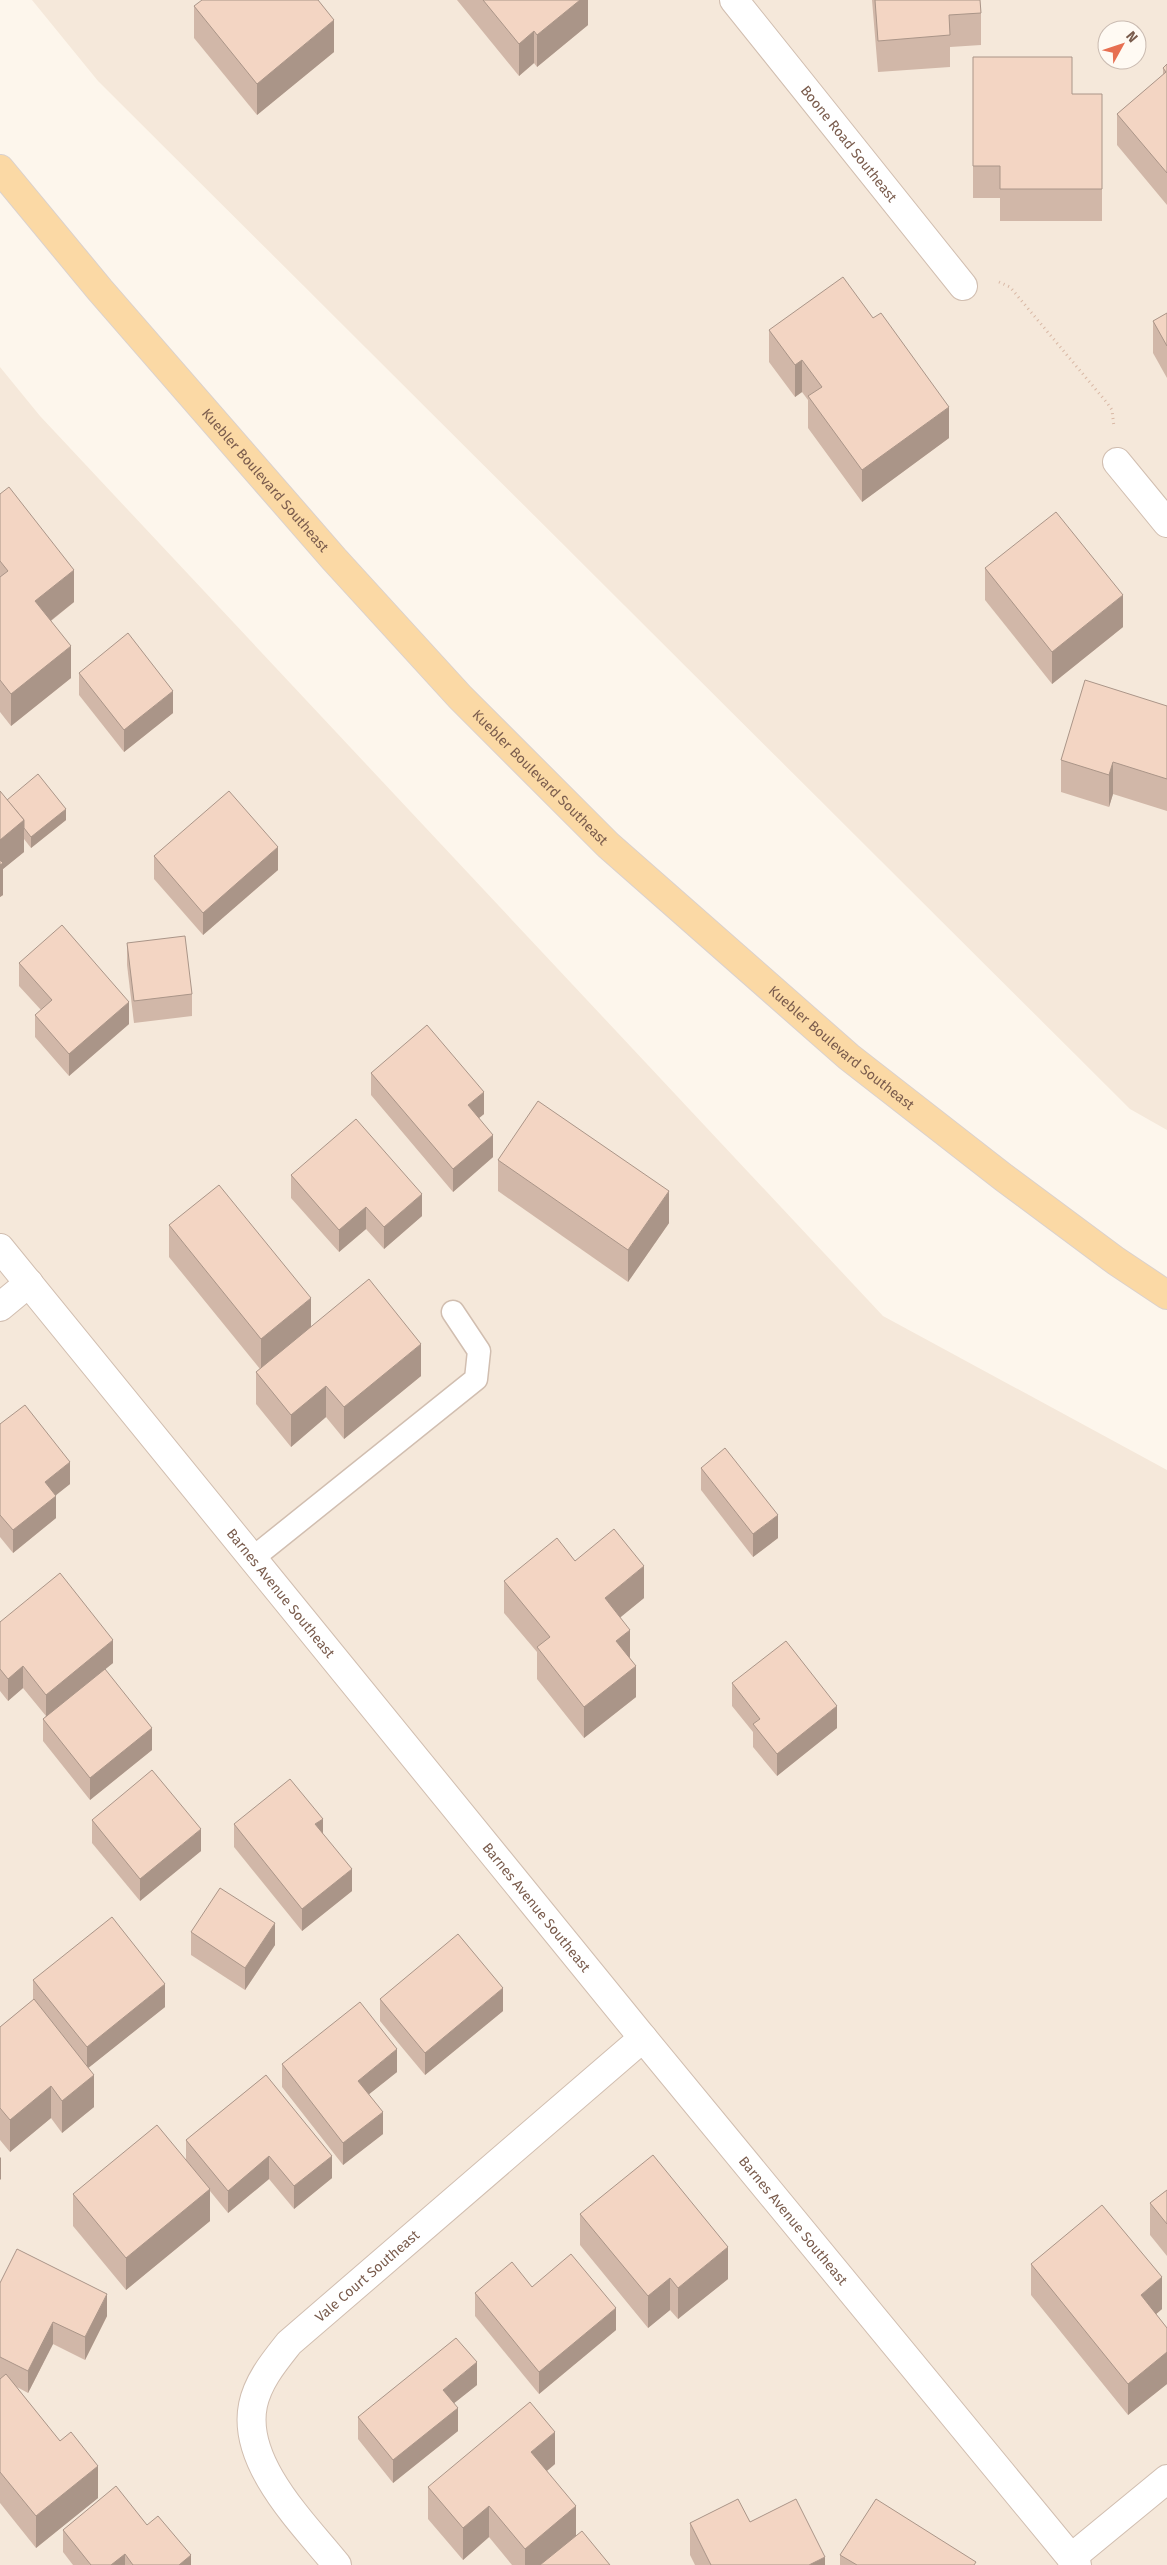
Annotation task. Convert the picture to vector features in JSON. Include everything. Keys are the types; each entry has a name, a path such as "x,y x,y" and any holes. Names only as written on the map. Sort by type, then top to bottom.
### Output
{"main road":[{"name":"Kuebler Boulevard Southeast","path":"0,169 100,290 334,559 460,697 608,845 849,1056 1011,1183 1116,1262 1167,1295"}],"street":[{"name":"Boone Road Southeast","path":"734,0 963,286"},
{"path":"1117,462 1167,523"},
{"name":"Barnes Avenue Southeast","path":"0,1248 1074,2562"},
{"path":"0,1307 29,1283"},
{"name":"Vale Court Southeast","path":"337,2565 274,2487 254,2446 253,2406 266,2373 289,2343 644,2038"},
{"path":"1074,2562 1167,2479"}],"lane":[{"path":"253,1558 476,1379 479,1351 453,1312"}],"path":[{"path":"963,286 996,282 1010,287 1112,410 1117,462"}],"shaded area":[{"path":"32,0 1167,0 1167,1130 1130,1109 98,81"},
{"path":"0,367 40,416 883,1316 1167,1470 1167,2565 0,2565"}],"building":[{"path":"202,0 318,0 334,20 257,84 194,6"},
{"path":"483,0 580,0 537,35 534,31 519,44"},
{"path":"875,0 980,0 981,13 949,15 950,35 878,41"},
{"path":"973,57 1072,57 1072,94 1102,94 1102,189 1000,189 1000,166 973,166"},
{"path":"1167,64 1167,173 1117,114 1166,72 1163,68"},
{"path":"843,277 873,318 881,313 949,407 862,470 808,396 822,387 802,360 795,365 769,330"},
{"path":"1167,313 1167,346 1153,321"},
{"path":"9,487 74,570 35,601 71,646 11,694 0,680 0,577 8,571 0,561 0,494"},
{"path":"1056,512 1123,595 1052,652 985,568"},
{"path":"128,633 173,691 124,730 79,673"},
{"path":"1085,680 1167,706 1167,779 1113,762 1109,775 1061,760"},
{"path":"38,774 66,809 31,837 24,828 24,820 7,800"},
{"path":"0,791 24,820 0,840"},
{"path":"229,791 278,847 203,913 154,856"},
{"path":"62,925 129,1002 69,1054 35,1015 52,1000 19,963"},
{"path":"185,936 192,994 134,1001 127,943"},
{"path":"427,1025 484,1092 468,1105 493,1135 453,1169 371,1073"},
{"path":"538,1101 669,1191 628,1250 498,1160"},
{"path":"356,1119 422,1194 384,1227 366,1207 339,1230 291,1175"},
{"path":"219,1185 311,1298 261,1339 169,1225"},
{"path":"369,1279 421,1344 344,1407 326,1386 291,1415 256,1372"},
{"path":"25,1405 70,1462 45,1482 56,1496 13,1530 0,1515 0,1424"},
{"path":"725,1448 778,1515 753,1534 701,1468"},
{"path":"614,1529 644,1566 605,1598 630,1630 616,1641 636,1666 584,1707 537,1647 550,1637 504,1581 557,1538 575,1561"},
{"path":"60,1573 113,1640 46,1695 23,1666 8,1679 0,1669 0,1622"},
{"path":"786,1641 837,1706 777,1754 753,1724 760,1719 732,1683"},
{"path":"105,1669 152,1728 90,1778 43,1719"},
{"path":"152,1770 201,1829 140,1879 92,1820"},
{"path":"290,1779 323,1819 315,1824 352,1869 302,1909 234,1824"},
{"path":"220,1888 275,1923 245,1968 191,1932"},
{"path":"112,1917 165,1984 87,2047 33,1980"},
{"path":"458,1934 503,1988 425,2053 380,1999"},
{"path":"34,1999 94,2075 62,2101 51,2086 10,2120 0,2108 0,2027"},
{"path":"360,2002 397,2049 358,2081 383,2112 343,2143 282,2064"},
{"path":"266,2075 332,2156 294,2186 269,2156 228,2191 186,2140"},
{"path":"157,2125 210,2189 126,2258 73,2194"},
{"path":"653,2155 728,2247 678,2288 670,2278 648,2296 580,2214"},
{"path":"1167,2190 1167,2224 1150,2203"},
{"path":"1102,2205 1162,2277 1141,2295 1167,2328 1167,2352 1128,2384 1031,2264"},
{"path":"17,2249 107,2294 85,2337 53,2322 28,2371 0,2357 0,2283"},
{"path":"571,2254 616,2308 539,2372 475,2293 512,2262 532,2287"},
{"path":"456,2338 477,2362 443,2390 458,2408 393,2460 358,2417"},
{"path":"6,2374 60,2441 71,2432 98,2466 36,2516 0,2472 0,2379"},
{"path":"530,2402 555,2432 531,2452 576,2506 525,2549 489,2506 463,2528 428,2487"},
{"path":"116,2486 147,2525 158,2516 191,2555 179,2565 133,2565 125,2554 111,2565 91,2565 63,2530"},
{"path":"738,2499 750,2522 796,2499 825,2557 809,2565 711,2565 690,2523"},
{"path":"876,2499 976,2562 974,2565 857,2565 840,2555"},
{"path":"582,2531 610,2565 540,2565"}]}
